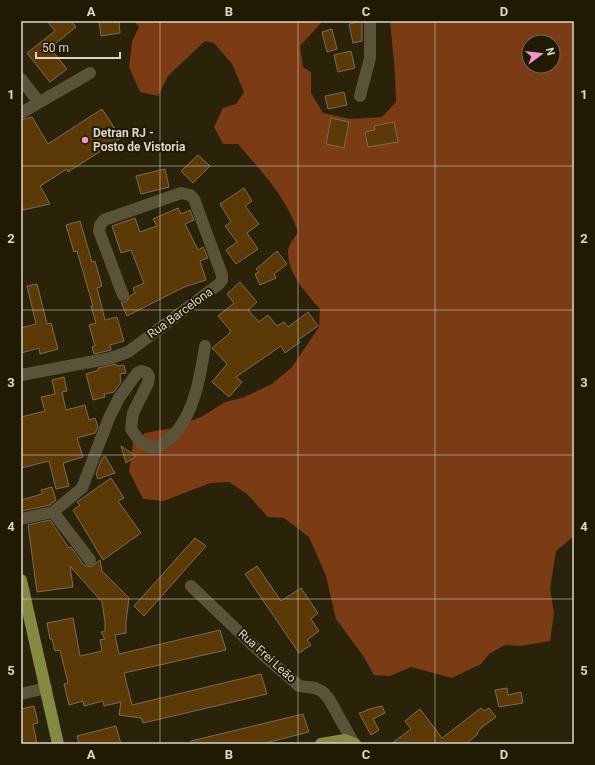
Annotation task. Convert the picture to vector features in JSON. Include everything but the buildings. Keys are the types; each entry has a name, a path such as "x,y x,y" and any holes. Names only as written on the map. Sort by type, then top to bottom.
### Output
{"main road":[{"path":"21,580 58,744"},
{"path":"321,744 337,740 354,743"}],"street":[{"path":"360,96 370,58 370,21"},
{"path":"21,113 38,101 90,73"},
{"path":"21,79 38,101"},
{"name":"Rua Barcelona","path":"21,375 111,358 128,352 219,284 222,280 222,275 194,199 190,195 181,193 104,220 100,225 99,231 123,295"},
{"path":"21,519 53,512 82,488 109,418 119,398 137,373 141,371 146,373 149,377 148,383 133,413 131,429 142,443 153,448 163,445 170,440 194,400 201,377 205,346"},
{"path":"53,512 90,560"},
{"name":"Rua Frei Leão","path":"191,586 299,686 315,688 323,692 329,699 354,743"},
{"path":"21,694 46,688"}],"shaded area":[{"path":"134,21 320,21 321,23 300,46 303,67 311,72 311,93 323,113 350,119 382,117 396,102 390,21 574,21 574,536 556,551 550,589 554,613 550,641 521,646 505,645 489,654 481,664 452,678 411,667 390,676 374,675 364,657 336,619 326,576 309,537 284,518 268,517 247,494 229,482 210,483 164,501 143,499 129,471 133,443 145,433 173,428 203,416 225,402 242,398 272,384 292,367 319,327 320,309 299,283 291,267 288,249 298,232 287,208 272,185 238,144 223,144 214,127 223,108 236,104 244,92 232,64 214,43 205,41 168,76 158,96 140,92 129,67 132,41 139,27"}],"place":[{"name":"Detran RJ - Posto de Vistoria","path":"85,140"}]}
